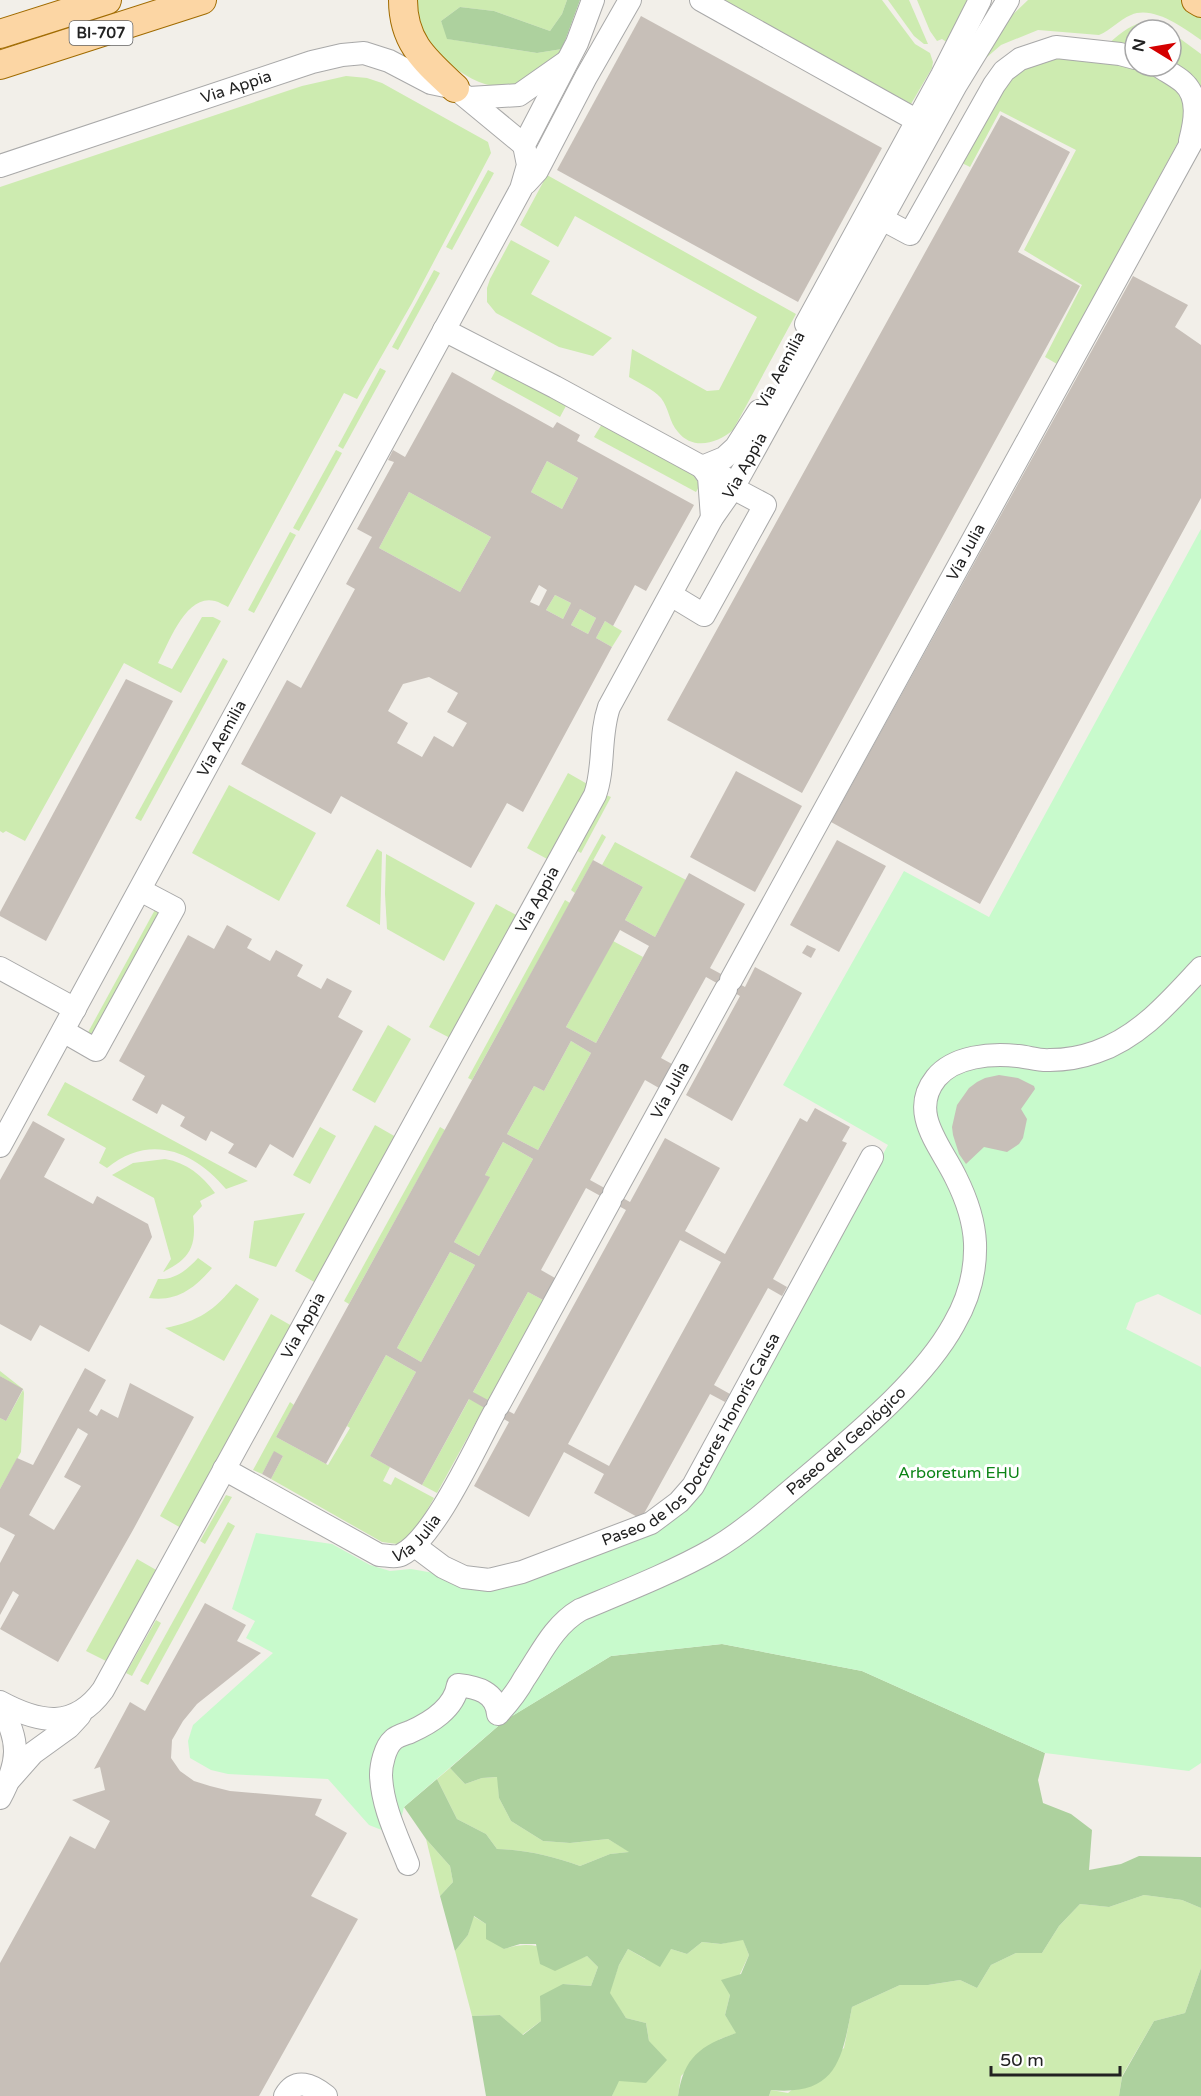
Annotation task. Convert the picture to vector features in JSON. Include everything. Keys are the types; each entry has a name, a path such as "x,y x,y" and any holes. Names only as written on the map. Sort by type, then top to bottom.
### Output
{"main road":[{"name":"BI-707","path":"0,34 107,0"},
{"name":"BI-707","path":"0,65 202,0"},
{"path":"403,0 403,17 419,53 462,93"},
{"path":"1196,0 1201,3"}],"street":[{"path":"462,93 484,114 524,145 577,43 593,0"},
{"path":"521,189 537,171 586,77 630,0"},
{"path":"701,0 916,120"},
{"name":"Via Aemilia","path":"702,467 724,458 736,447 758,413 942,75 980,0"},
{"name":"Via Appia","path":"5,1788 33,1753 69,1727 103,1690 595,795 601,774 603,724 609,707 712,518 733,488 956,85 1008,0"},
{"path":"882,219 910,234 994,85 1004,71 1020,58 1056,47 1123,55"},
{"name":"Via Appia","path":"0,166 302,65 342,55 364,53 389,61 431,83 462,93"},
{"path":"462,93 519,95 566,62"},
{"path":"1176,78 1184,83 1192,98 1196,119 1188,145"},
{"name":"Vía Julia","path":"224,1469 379,1555 399,1556 415,1546 434,1523 1201,125"},
{"name":"Via Aemilia","path":"0,1146 521,189 528,165 524,145"},
{"path":"444,330 702,467 709,477 712,518"},
{"path":"671,595 704,615 765,505 733,488 724,476 724,458"},
{"path":"63,1031 96,1050 174,908 140,890"},
{"path":"0,968 75,1009"},
{"name":"Paseo del Geológico","path":"408,1864 384,1798 381,1774 382,1761 393,1740 428,1724 439,1715 457,1694 458,1685 476,1687 491,1696 498,1713 524,1681 565,1618 714,1549 741,1530 853,1438 915,1376 947,1337 968,1294 974,1269 975,1243 969,1212 957,1179 927,1126 924,1109 927,1094 937,1077 955,1062 979,1057 1017,1055 1048,1061 1081,1057 1119,1043 1147,1023 1201,968"},
{"name":"Paseo de los Doctores Honoris Causa","path":"415,1546 443,1567 464,1577 489,1580 522,1572 651,1523 679,1502 693,1486 872,1157"},
{"path":"0,1704 26,1715 47,1720 69,1717 87,1708"},
{"path":"0,1704 12,1729 16,1748 15,1762 5,1788"},
{"path":"285,2096 288,2090 296,2084 307,2084 326,2096"}],"green space":[{"path":"416,0 567,0 562,14 550,31 494,11 460,7 441,21 448,39 537,53 562,49 550,64 525,83 497,87 483,83 452,66 429,45 420,28"},
{"path":"567,0 580,0 562,49 537,53 447,39 441,21 460,7 494,11 550,31 562,14"},
{"path":"723,0 882,0 915,44 930,53 932,68 911,104"},
{"path":"888,0 909,0 928,44 924,44 914,36"},
{"path":"917,0 967,0 962,21 948,43 942,39 937,41 930,31"},
{"path":"1028,0 1185,0 1201,9 1201,40 1183,28 1183,18 1166,18 1140,13 1123,18 1099,35 1038,30 1001,45 979,64 1004,23"},
{"path":"1123,32 1123,49 1106,46"},
{"path":"1183,41 1201,54 1201,96 1183,77"},
{"path":"1054,52 1123,64 1123,78 1168,78 1172,80 1188,104 1182,135 1057,364 1045,357 1082,285 1024,250 1076,150 1000,111 970,167 956,160 1001,82"},
{"path":"346,76 367,78 382,83 488,142 491,153 412,303 357,399 344,393 228,607 215,601 195,604 173,632 158,663 172,669 202,617 213,617 221,621 181,693 124,663 25,841 6,831 3,833 0,831 0,187 302,86"},
{"path":"488,170 494,173 452,250 446,247"},
{"path":"547,175 796,314 733,430 727,435 706,443 691,442 684,438 675,428 661,398 629,377 632,349 707,391 719,390 757,317 575,216 558,247 520,225"},
{"path":"511,240 550,261 531,294 612,338 593,356 559,347 496,313 487,302 487,288 490,279"},
{"path":"434,270 440,273 398,350 392,347"},
{"path":"498,366 567,404 560,417 491,379"},
{"path":"380,368 386,371 343,449 338,446"},
{"path":"602,424 691,472 700,485 696,492 594,437"},
{"path":"336,450 342,453 299,531 293,528"},
{"path":"547,461 578,478 562,509 531,492"},
{"path":"409,492 491,537 460,592 379,548"},
{"name":"Arboretum EHU","path":"1201,529 1201,1315 1158,1294 1136,1303 1126,1329 1201,1367 1201,1763 1189,1771 1045,1753 862,1671 722,1644 611,1656 504,1721 404,1807 397,1836 369,1825 328,1779 228,1774 211,1770 190,1758 188,1741 193,1725 273,1653 246,1638 255,1621 232,1609 256,1533 332,1544 370,1565 390,1571 411,1569 434,1573 472,1586 693,1499 888,1145 783,1085 904,871 989,917"},
{"path":"290,532 296,535 254,613 248,610"},
{"path":"555,595 571,603 563,619 546,610"},
{"path":"580,609 596,618 588,634 571,625"},
{"path":"605,621 622,631 612,647 596,638"},
{"path":"223,658 228,661 141,821 135,818"},
{"path":"568,773 589,785 549,860 527,848"},
{"path":"229,785 316,833 279,901 192,853"},
{"path":"606,795 611,797 581,853 576,850"},
{"path":"602,834 606,837 575,893 571,890"},
{"path":"615,842 686,880 655,937 625,920 643,887 602,865"},
{"path":"377,849 382,852 380,925 346,906"},
{"path":"386,854 475,903 444,961 387,929"},
{"path":"565,900 570,903 472,1080 468,1078"},
{"path":"496,904 518,916 450,1038 429,1027"},
{"path":"157,906 162,909 91,1039 86,1036"},
{"path":"613,941 643,957 596,1043 566,1027"},
{"path":"388,1025 411,1039 375,1103 352,1090"},
{"path":"571,1041 591,1053 538,1150 507,1134 534,1086 544,1091"},
{"path":"65,1082 248,1181 226,1189 200,1165 186,1156 155,1149 139,1151 123,1157 107,1168 99,1163 106,1148 47,1115"},
{"path":"375,1125 396,1137 316,1283 295,1271"},
{"path":"320,1127 336,1136 310,1184 293,1175"},
{"path":"440,1127 445,1130 349,1304 344,1301"},
{"path":"503,1142 533,1159 479,1256 454,1242 489,1177 485,1175"},
{"path":"165,1159 180,1163 193,1171 215,1193 200,1201 202,1206 193,1216 194,1236 190,1250 180,1262 163,1272 171,1259 154,1198 112,1175 133,1163"},
{"path":"305,1213 276,1267 249,1258 254,1221"},
{"path":"450,1252 475,1265 421,1362 397,1348"},
{"path":"198,1258 212,1268 199,1282 177,1296 149,1298 158,1279 170,1278 180,1273"},
{"path":"236,1284 259,1299 224,1361 165,1328 205,1314"},
{"path":"528,1292 543,1300 437,1493 422,1485"},
{"path":"271,1314 292,1326 181,1528 160,1516"},
{"path":"386,1355 416,1372 370,1456 390,1467 383,1481 391,1485 395,1477 434,1498 414,1533 397,1544 382,1542 271,1479 283,1456 274,1452 262,1474 253,1470 290,1402 294,1405 276,1437 328,1465 350,1428 347,1426"},
{"path":"0,1371 23,1389 24,1393 21,1452 0,1489 0,1418 6,1421 23,1390 0,1376"},
{"path":"226,1495 232,1497 205,1544 200,1541"},
{"path":"228,1522 235,1526 148,1685 140,1681"},
{"path":"137,1559 158,1571 108,1662 86,1651"},
{"path":"156,1620 161,1623 132,1676 126,1673"},
{"path":"722,1644 862,1671 1045,1753 1038,1780 1043,1803 1071,1814 1092,1830 1089,1870 1121,1864 1139,1856 1201,1857 1201,1908 1182,1900 1144,1895 1109,1907 1080,1904 1059,1926 1042,1953 1016,1953 991,1965 977,1988 960,1980 928,1985 900,1985 852,2007 839,2058 823,2080 810,2087 771,2090 769,2096 678,2096 689,2062 703,2048 736,2033 725,2015 730,1995 721,1980 741,1974 749,1955 743,1940 721,1944 702,1942 687,1954 671,1949 660,1967 628,1949 619,1965 610,1993 626,2018 646,2023 649,2041 667,2060 646,2083 619,2081 612,2096 486,2096 472,2016 500,2015 523,2035 541,2021 540,1996 563,1984 591,1986 598,1967 587,1956 555,1971 540,1964 536,1944 520,1944 504,1949 486,1939 486,1924 474,1916 468,1935 455,1951 440,1896 453,1882 450,1866 426,1839 404,1807 437,1779 457,1819 486,1834 497,1849 539,1854 580,1866 610,1854 629,1852 608,1839 570,1843 543,1841 511,1821 499,1798 497,1777 482,1778 465,1784 450,1768 504,1721 611,1656"},
{"path":"450,1768 465,1784 482,1778 498,1777 499,1798 511,1821 543,1841 570,1843 608,1839 630,1852 610,1854 580,1866 539,1854 497,1849 486,1834 457,1819 437,1779"},
{"path":"426,1839 450,1866 453,1882 440,1896"},
{"path":"1144,1895 1182,1900 1201,1908 1201,1968 1185,2013 1154,2021 1122,2076 1119,2096 769,2096 771,2090 788,2093 844,2048 852,2007 900,1985 928,1985 960,1980 977,1988 991,1965 1016,1953 1042,1953 1059,1926 1080,1904 1109,1907"},
{"path":"473,1916 486,1924 504,1949 532,1945 573,1961 587,1956 598,1967 591,1986 563,1984 541,2021 522,2035 500,2015 472,2016 455,1951 468,1935"},
{"path":"743,1939 749,1955 730,1995 725,2015 737,2033 720,2039 681,2076 678,2096 612,2096 618,2081 649,2041 646,2023 626,2018 609,1993 619,1965 628,1949 645,1959 671,1949 687,1954 702,1942 721,1944"},
{"path":"1201,1968 1201,2096 1119,2096 1122,2077 1154,2021 1185,2013"}],"building":[{"path":"641,16 882,148 798,302 557,170"},
{"path":"1001,115 1070,152 1018,252 1080,286 802,793 667,720"},
{"path":"1133,276 1188,305 1175,327 1201,345 1201,498 980,904 831,822"},
{"path":"452,372 553,428 557,422 580,435 577,441 694,505 646,591 635,585 613,626 605,621 596,638 612,647 523,812 507,803 471,868 341,796 331,814 241,764 287,680 301,688 355,589 346,584 372,537 357,529 394,462 388,460 393,450 405,457","holes":["547,461 578,478 562,509 531,492","409,492 491,537 460,592 379,548","539,585 547,590 539,606 530,602","555,595 571,603 563,619 546,610","580,609 596,618 588,634 571,625","429,677 458,693 447,712 467,723 453,747 434,736 422,757 397,743 408,723 388,711 403,684"]},
{"path":"126,679 173,701 46,941 0,916 0,912"},
{"path":"736,771 802,806 755,892 690,857"},
{"path":"837,840 886,866 839,952 790,925"},
{"path":"593,860 643,887 625,920 655,937 689,873 745,904 710,968 745,987 755,967 802,993 732,1121 686,1095 740,996 706,977 661,1058 672,1064 659,1088 645,1080 590,1180 630,1202 665,1138 720,1168 685,1231 725,1254 800,1118 807,1122 815,1108 850,1127 842,1141 847,1143 773,1279 787,1287 782,1296 768,1288 714,1385 730,1394 725,1402 710,1394 641,1519 594,1493 604,1474 564,1452 529,1517 474,1486 509,1422 469,1399 422,1485 370,1456 416,1372 386,1355 326,1464 276,1437","holes":["620,930 649,946 596,1043 566,1027","571,1041 591,1053 538,1150 507,1134 534,1086 544,1091","503,1142 533,1159 479,1256 454,1242 490,1177 485,1175","586,1188 626,1210 514,1414 473,1392 528,1292 543,1300 555,1278 541,1270","680,1240 721,1262 609,1466 568,1444","450,1252 475,1265 421,1362 397,1348"]},
{"path":"227,925 252,939 247,948 270,961 276,950 303,965 297,976 321,989 327,978 352,991 338,1017 363,1031 293,1158 270,1144 256,1168 228,1153 234,1144 211,1131 206,1141 180,1126 185,1117 162,1104 157,1114 132,1100 145,1076 119,1061 188,935 214,949"},
{"path":"807,945 816,949 811,958 802,953"},
{"path":"999,1075 1018,1078 1034,1086 1035,1089 1021,1109 1027,1119 1023,1138 1019,1144 1007,1152 984,1147 966,1164 959,1154 953,1135 952,1127 957,1105 969,1088 977,1082"},
{"path":"33,1121 65,1139 44,1177 93,1204 97,1196 148,1224 152,1237 89,1352 40,1325 31,1341 0,1324 0,1180"},
{"path":"85,1368 106,1380 89,1411 97,1416 101,1409 118,1418 130,1383 194,1417 58,1662 0,1629 19,1595 13,1591 0,1615 0,1563 15,1535 0,1527 0,1489 17,1458 33,1465","holes":["78,1428 88,1434 64,1477 81,1486 54,1530 29,1515"]},
{"path":"0,1376 23,1389 6,1421 0,1418"},
{"path":"274,1451 283,1456 271,1479 262,1474"},
{"path":"205,1603 246,1625 237,1641 261,1653 197,1704 183,1721 172,1740 171,1758 180,1771 194,1781 210,1786 230,1791 322,1799 315,1815 347,1833 311,1896 358,1919 259,2096 0,2096 0,1963 70,1836 95,1849 110,1821 72,1800 105,1790 100,1767 94,1769 130,1702 145,1711"}]}
